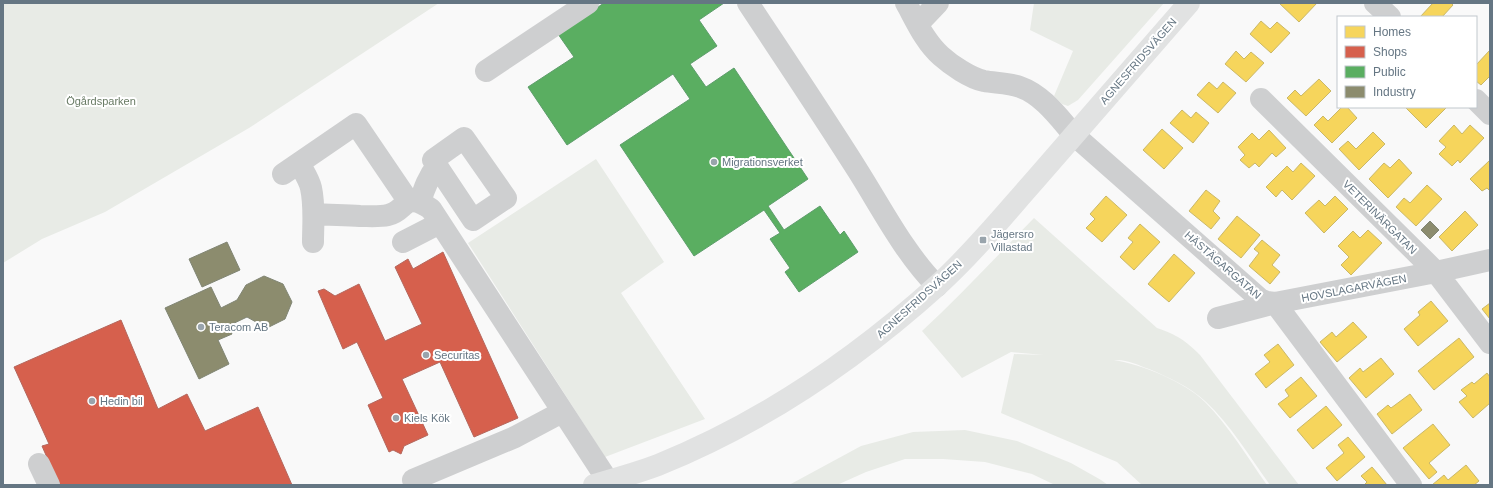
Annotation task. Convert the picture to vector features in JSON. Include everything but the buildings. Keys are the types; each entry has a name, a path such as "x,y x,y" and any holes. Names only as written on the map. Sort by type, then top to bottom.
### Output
{"main road":[{"name":"AGNESFRIDSVÄGEN","path":"601,483 657,465 710,441 777,406 873,340 937,286 982,240 1189,3"}],"street":[{"path":"486,71 588,3"},
{"path":"748,3 824,118 896,232 925,274 937,286"},
{"name":"HÄSTÄGARGATAN","path":"906,3 925,37 941,56 953,65 981,80 1020,86 1037,96 1054,112 1074,135 1260,299 1274,303 1411,485"},
{"path":"918,24 938,3"},
{"path":"1375,3 1389,16"},
{"name":"VETERINÄRGATAN","path":"1261,99 1436,272 1490,343"},
{"path":"1477,101 1490,114"},
{"path":"313,242 314,214 311,188 307,177 291,168 356,124 414,202"},
{"path":"414,202 437,166"},
{"path":"314,214 379,217 390,215 405,204 414,202 431,208 562,412 601,483"},
{"path":"403,242 440,223"},
{"name":"HOVSLAGARVÄGEN","path":"1218,318 1274,303 1436,272 1490,260"},
{"path":"413,480 515,437 562,412"},
{"path":"39,464 49,485"}],"green space":[{"name":"Ögårdsparken","path":"3,3 439,3 249,128 105,212 42,239 3,263"},
{"path":"1034,3 1164,3 1078,100 1068,106 1062,104 1054,96 1073,51 1030,30"},
{"path":"596,159 664,262 621,293 705,419 605,457 468,243"},
{"path":"1034,218 1157,328 1180,338 1200,355 1299,485 1270,485 1223,420 1205,401 1193,391 1179,383 1205,402 1214,411 1230,431 1267,485 1142,485 1117,462 1001,413 1014,354 1044,355 1011,352 962,378 922,331","holes":["1114,360 1123,360 1132,363 1156,372 1162,375 1137,365"]},
{"path":"965,430 1017,441 1071,463 1108,485 1055,485 1032,474 985,462 943,459 905,459 866,472 837,485 789,485 861,446 913,432"}],"place":[{"name":"Migrationsverket","path":"714,162"},
{"name":"Jägersro Villastad","path":"983,240"},
{"name":"Teracom AB","path":"201,327"},
{"name":"Securitas","path":"426,355"},
{"name":"Hedin bil","path":"92,401"},
{"name":"Kiels Kök","path":"396,418"}]}
